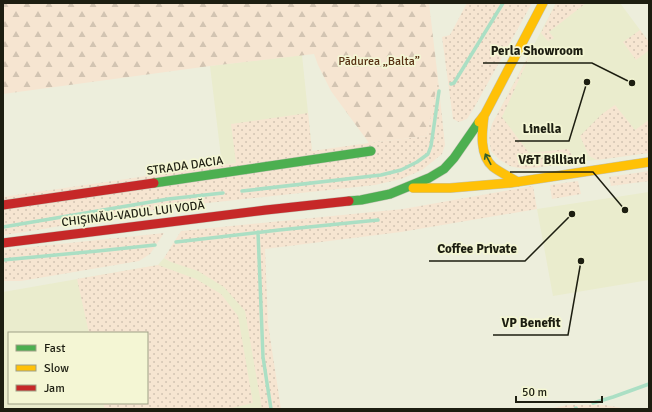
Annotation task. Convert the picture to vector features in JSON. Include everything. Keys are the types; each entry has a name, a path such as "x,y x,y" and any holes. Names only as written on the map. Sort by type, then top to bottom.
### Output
{"main road":[{"path":"407,188 444,169 454,158 485,114 543,3"},
{"path":"485,114 482,139 483,149 486,156 492,167 518,182"},
{"name":"STRADA DACIA","path":"3,205 371,151"},
{"path":"407,188 450,188 518,182 649,162"},
{"name":"CHIȘINĂU-VADUL LUI VODĂ","path":"3,243 266,210 361,200 390,194 407,188"}],"shaded area":[{"path":"556,3 620,3 649,42 649,153 524,169 510,166 492,124"},
{"path":"302,55 312,151 222,165 210,66"},
{"path":"649,192 649,280 553,296 537,209"},
{"path":"239,252 266,409 3,409 3,292 158,265 164,258 171,262"}],"green space":[{"name":"Pădurea „Balta”","path":"3,3 429,3 438,79 427,136 369,143 331,91 314,54 210,66 3,94"},
{"path":"467,3 532,3 474,108 467,119 459,122 453,119 442,37 450,35"},
{"path":"556,3 586,3 549,32 554,38 548,41 541,33"},
{"path":"640,30 649,42 649,52 648,51 636,60 623,42"},
{"path":"532,51 502,117 529,153 568,149 572,155 566,164 524,169 510,166 500,160 491,151 489,136 492,124"},
{"path":"438,79 445,145 442,154 422,170 401,179 375,185 171,207 3,235 3,197 236,163 231,124 308,113 312,151 427,136"},
{"path":"615,105 635,130 649,120 649,153 597,160 589,156 580,136 602,114"},
{"path":"649,171 649,181 611,186 609,177"},
{"path":"578,181 581,194 552,199 550,185"},
{"path":"533,186 537,209 401,232 265,249 268,324 281,409 262,409 245,311 224,287 198,271 171,262 164,258 181,231 403,209"},
{"path":"164,233 150,254 139,261 21,281 3,281 3,250"},
{"path":"158,265 196,279 221,294 238,316 253,403 228,409 105,409 103,404 148,404 148,332 89,332 77,279"},
{"path":"568,405 605,405 627,409 548,409"}],"waterway":[{"path":"451,84 454,83 503,3"},
{"path":"242,191 381,175 401,170 417,162 428,154 431,146 439,91"},
{"path":"3,227 168,199 223,193"},
{"path":"176,242 378,220"},
{"path":"258,232 263,357 271,409"},
{"path":"3,260 155,245"},
{"path":"593,403 649,384"}],"traffic: fast":[{"path":"349,201 390,194 429,178 444,169 454,158 479,122"},
{"path":"154,183 371,151"}],"traffic: slow":[{"path":"479,122 485,114 543,3"},
{"path":"484,116 482,143 485,156 493,167 518,182"},
{"path":"413,188 450,188 510,183 649,162"}],"traffic: jam":[{"path":"3,205 154,183"},
{"path":"3,243 349,201"}],"place":[{"name":"Linella","path":"587,82"},
{"name":"Perla Showroom","path":"632,83"},
{"name":"V&T Billiard","path":"625,210"},
{"name":"Coffee Private","path":"572,214"},
{"name":"VP Benefit","path":"581,261"}]}
